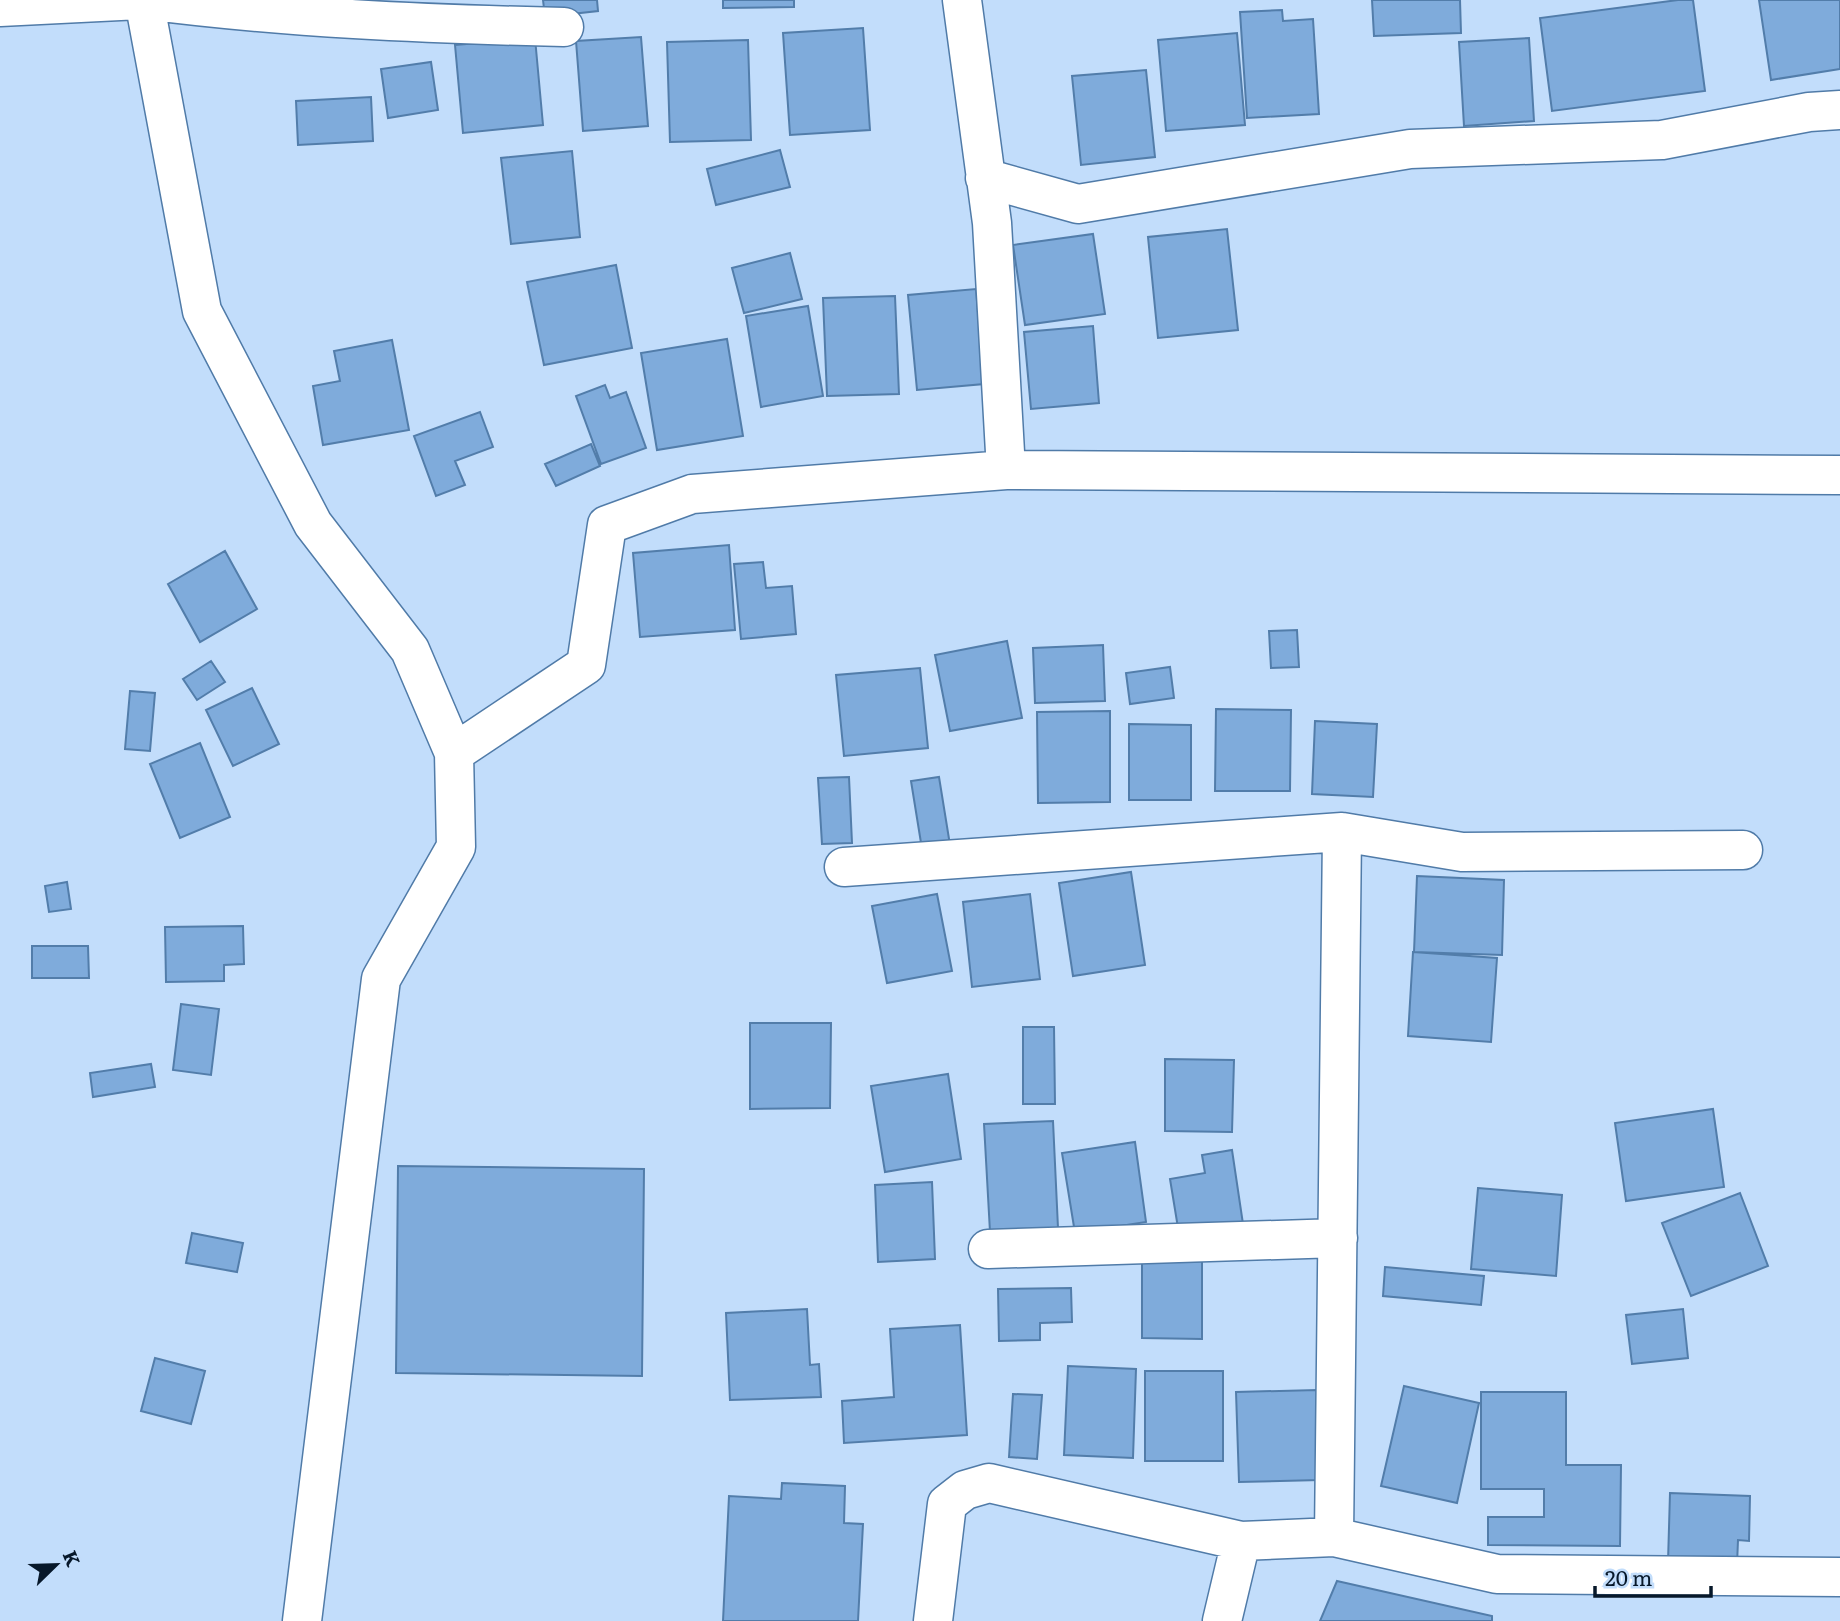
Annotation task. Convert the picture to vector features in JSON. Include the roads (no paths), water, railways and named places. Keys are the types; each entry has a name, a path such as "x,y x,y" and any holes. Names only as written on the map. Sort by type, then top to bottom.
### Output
{"street":[{"path":"143,0 202,311 313,524 410,650 454,753 456,846 382,979 302,1621"},
{"path":"0,7 143,0 222,10 388,21 564,27"},
{"path":"962,0 992,223 1006,470"},
{"path":"985,178 1078,204 1410,149 1662,140 1809,112 1840,110"},
{"path":"454,753 586,665 607,525 692,494 1006,470 1840,475"},
{"path":"844,867 1342,832 1462,852 1743,850"},
{"path":"1334,1537 1338,1238 1336,1133 1342,832"},
{"path":"988,1249 1338,1238"},
{"path":"933,1621 947,1504 965,1490 989,1483 1241,1541 1334,1537 1497,1574 1840,1577"},
{"path":"1222,1621 1241,1541"}]}
